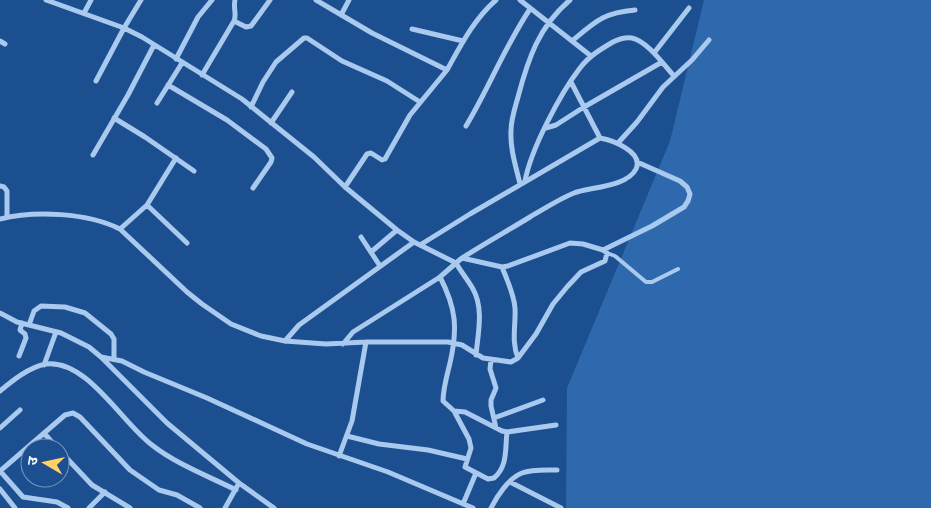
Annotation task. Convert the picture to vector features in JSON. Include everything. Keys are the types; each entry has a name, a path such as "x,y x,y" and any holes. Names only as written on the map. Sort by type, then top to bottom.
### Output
{"street":[{"path":"46,0 124,28 202,75 251,107 314,156 345,187 397,230 414,242 456,264 473,290 477,300 479,319 476,355"},
{"path":"84,13 91,0"},
{"path":"96,81 141,0"},
{"path":"176,59 198,17 212,0"},
{"path":"202,75 234,21 236,14 234,0"},
{"path":"234,21 246,27 251,26 270,0"},
{"path":"316,0 372,33 447,70"},
{"path":"341,14 349,0"},
{"path":"345,187 367,154 371,153 382,160 385,159 410,115 447,70 463,41 486,9 496,0"},
{"path":"520,0 591,56"},
{"path":"523,183 511,143 513,116 530,56 548,22 570,0"},
{"path":"654,53 689,8"},
{"path":"466,126 488,89 506,48 530,9"},
{"path":"572,41 604,16 618,11 635,10"},
{"path":"412,29 463,41"},
{"path":"251,107 263,82 276,62 304,38 307,38 342,61 387,81 420,102"},
{"path":"523,183 531,158 571,82 591,56 603,47 620,39 632,38 641,42 654,53 674,76"},
{"path":"618,143 637,122 654,98 709,40"},
{"path":"93,155 154,45"},
{"path":"546,128 556,125 662,62"},
{"path":"157,103 182,63"},
{"path":"571,82 600,138"},
{"path":"168,85 226,120 266,149 271,155 271,162 253,188"},
{"path":"271,123 292,92"},
{"path":"114,118 194,171"},
{"path":"343,344 353,332 440,277 462,258 572,194 605,187 630,176 636,169 637,162 634,155 618,143 600,138 420,245"},
{"path":"120,229 146,205 176,158"},
{"path":"462,258 502,267 570,243 583,244 605,251 684,207 690,194 687,187 680,181 637,162"},
{"path":"0,186 4,187 6,191 7,217"},
{"path":"146,205 187,243"},
{"path":"0,219 41,214 82,217 97,219 120,229 187,292 217,316 261,336 284,341 326,344 366,342 454,343 462,345 476,355 491,360 511,362 518,358 536,334 560,295 581,272 605,261 605,251"},
{"path":"371,252 397,230"},
{"path":"361,237 380,266"},
{"path":"284,341 299,324 414,242"},
{"path":"502,267 514,299 514,346 518,358"},
{"path":"440,277 450,296 454,326 454,343 443,401 454,411 471,444 465,467 491,480 498,475 506,459 507,432"},
{"path":"29,326 34,311 41,306 65,307 85,313 111,334 114,339 114,359"},
{"path":"0,314 29,326 77,339 101,356 167,423 240,483 274,508"},
{"path":"19,356 26,338 25,334 20,330 22,323"},
{"path":"44,364 56,332"},
{"path":"339,456 347,436 356,402 366,342"},
{"path":"101,356 114,359 208,398 307,444 388,472 468,506 476,473"},
{"path":"491,360 490,369 496,388 491,400 496,428"},
{"path":"0,392 15,379 44,364 61,365 79,374 104,396 151,445 177,461 236,490"},
{"path":"494,418 543,400"},
{"path":"0,428 20,410"},
{"path":"454,411 465,412 507,432 556,425"},
{"path":"68,508 57,502 23,496 0,471 65,415 76,413 112,453 143,480 159,490 177,496 200,508"},
{"path":"44,433 49,438"},
{"path":"347,436 379,444 428,450 467,460"},
{"path":"70,462 84,478 130,508"},
{"path":"491,508 510,482 522,473 557,470"},
{"path":"510,482 561,508"},
{"path":"225,508 240,483"},
{"path":"0,489 15,508"},
{"path":"89,508 104,492"}],"lane":[{"path":"605,251 615,256 646,282 652,282 678,268"}],"shaded area":[{"path":"704,0 931,0 931,508 566,508 567,388 670,141"}]}
